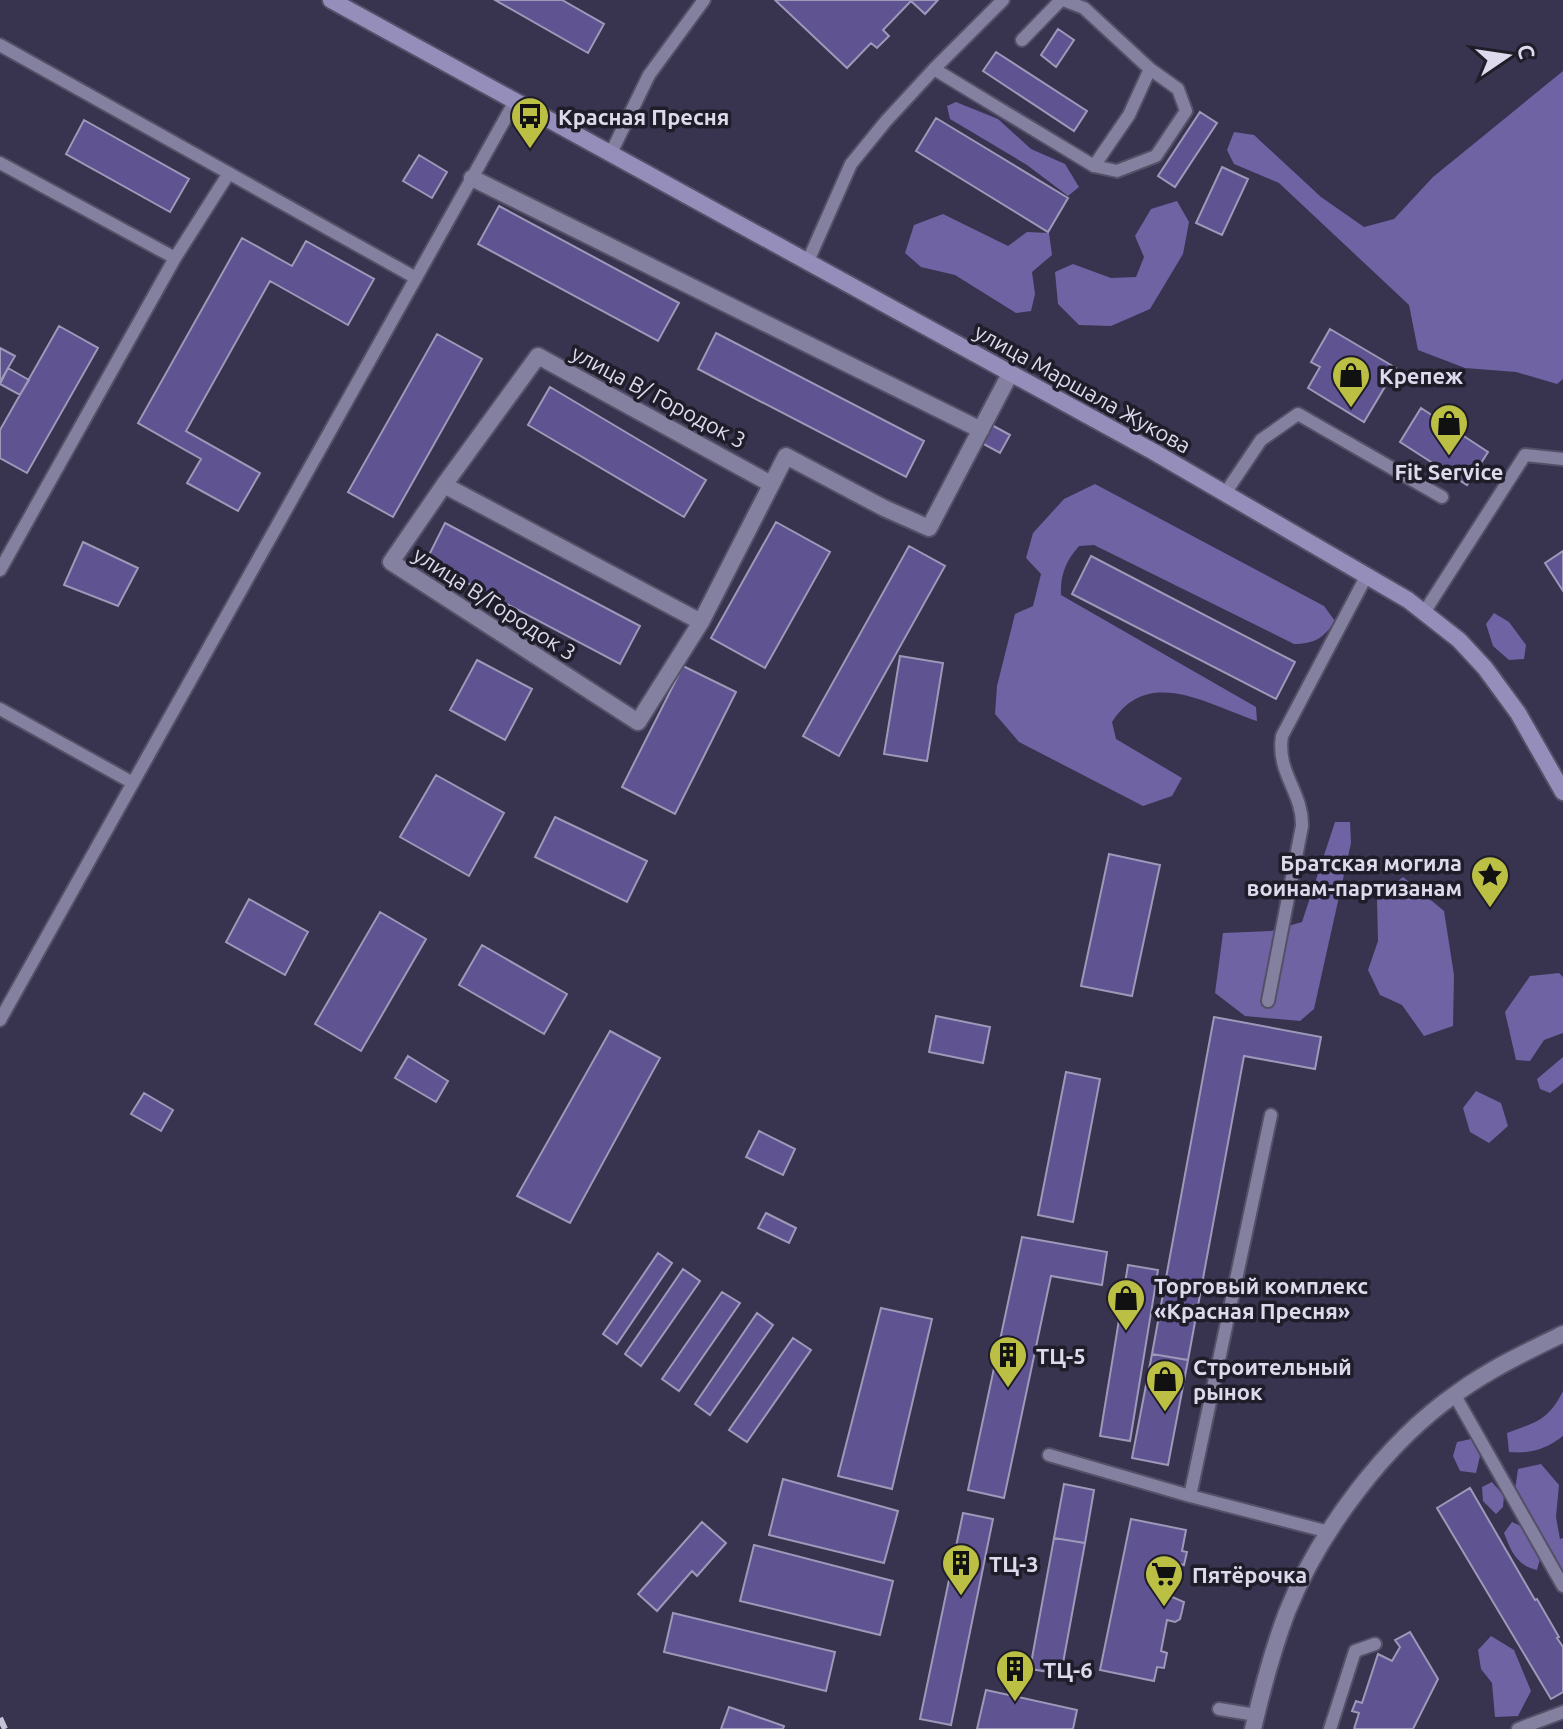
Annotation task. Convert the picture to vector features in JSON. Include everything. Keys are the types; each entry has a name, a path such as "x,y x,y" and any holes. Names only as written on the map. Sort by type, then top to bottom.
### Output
{"main road":[{"name":"улица Маршала Жукова","path":"331,0 1226,492 1425,611 1485,668 1523,723 1563,792"}],"street":[{"path":"472,178 981,430"},
{"name":"улица В/ Городок 3","path":"444,485 538,356 771,484"},
{"name":"улица В/Городок 3","path":"444,485 391,562 638,722 701,622 786,456 929,528 1010,374"},
{"path":"444,485 701,622"},
{"path":"1254,1722 1287,1613 1329,1532 1391,1453 1454,1394 1519,1355 1563,1334"}],"lane":[{"path":"610,155 649,75 704,0"},
{"path":"808,261 851,164 934,69 1003,0"},
{"path":"934,69 1094,166 1117,171 1156,156 1186,111 1178,89 1150,69 1084,8 1062,0 1022,40"},
{"path":"0,45 416,278"},
{"path":"1094,166 1129,115 1150,69"},
{"path":"0,1020 514,103"},
{"path":"0,163 175,258"},
{"path":"0,570 175,258 229,173"},
{"path":"1226,492 1261,440 1298,414 1442,497"},
{"path":"1425,611 1525,455 1563,459"},
{"path":"1268,1001 1302,826 1300,804 1281,759 1282,736 1367,575"},
{"path":"0,709 133,783"},
{"path":"1190,1496 1271,1115"},
{"path":"1454,1394 1563,1586"},
{"path":"1049,1455 1248,1513 1329,1532"},
{"path":"1243,1528 1248,1513"},
{"path":"1330,1729 1355,1651 1375,1644"},
{"path":"1219,1709 1254,1722"},
{"path":"1518,1729 1563,1712"}],"shaded area":[{"path":"1563,71 1563,379 1557,384 1516,372 1465,368 1418,350 1409,305 1279,183 1234,164 1227,150 1234,132 1254,135 1321,197 1364,227 1394,219 1433,177"},
{"path":"956,102 998,119 1031,149 1065,164 1079,187 1068,196 1027,165 950,119 947,106"},
{"path":"1177,201 1189,222 1183,254 1150,309 1111,326 1079,325 1058,304 1055,272 1073,264 1111,278 1136,277 1144,257 1135,236 1151,209"},
{"path":"943,214 1008,246 1027,232 1049,233 1052,255 1032,272 1035,294 1031,311 1016,313 955,275 921,267 905,253 914,225"},
{"path":"1095,484 1324,606 1335,621 1318,639 1294,644 1094,545 1079,546 1065,569 1061,595 1256,707 1257,721 1180,694 1161,692 1143,696 1127,705 1112,722 1116,739 1182,778 1172,796 1143,806 1019,742 995,714 997,686 1015,614 1033,606 1041,574 1026,558 1033,533 1064,499"},
{"path":"1494,613 1509,622 1526,645 1524,659 1509,660 1493,646 1486,624"},
{"path":"1335,822 1350,822 1351,843 1314,1009 1300,1021 1245,1016 1215,993 1223,933 1271,931 1302,922"},
{"path":"1403,877 1444,911 1454,975 1453,1026 1424,1036 1402,1005 1380,995 1368,970 1378,941 1377,899"},
{"path":"1559,973 1563,977 1563,1033 1544,1040 1530,1061 1516,1060 1505,1012 1530,976"},
{"path":"1563,1057 1563,1083 1550,1093 1540,1089 1537,1079"},
{"path":"1476,1091 1501,1103 1508,1126 1489,1143 1470,1132 1463,1108"},
{"path":"1563,1391 1563,1436 1538,1450 1509,1452 1507,1433 1546,1415"},
{"path":"1471,1439 1480,1456 1476,1473 1460,1471 1453,1456 1457,1442"},
{"path":"1541,1464 1559,1485 1556,1517 1560,1539 1563,1538 1563,1575 1515,1490 1518,1469"},
{"path":"1492,1482 1504,1496 1503,1507 1496,1514 1483,1501 1482,1487"},
{"path":"1512,1522 1525,1528 1541,1555 1537,1570 1524,1565 1512,1552 1504,1533"},
{"path":"1491,1636 1514,1650 1531,1691 1518,1716 1495,1717 1492,1683 1481,1669 1478,1650"}],"building":[{"path":"495,0 562,0 604,24 588,53"},
{"path":"775,0 938,0 925,14 911,1 883,30 889,36 877,48 871,43 847,68"},
{"path":"1058,29 1074,40 1056,67 1041,55"},
{"path":"996,52 1087,111 1074,131 983,71"},
{"path":"1200,112 1217,123 1175,187 1158,176"},
{"path":"936,118 1068,198 1048,232 916,151"},
{"path":"84,120 189,179 170,212 66,154"},
{"path":"419,155 447,172 432,198 403,181"},
{"path":"1222,167 1248,179 1222,235 1196,223"},
{"path":"499,206 679,303 658,341 478,244"},
{"path":"242,238 292,266 306,241 374,279 348,325 270,281 186,431 260,473 238,511 187,483 201,459 138,423"},
{"path":"59,326 98,348 27,473 0,458 0,430"},
{"path":"1330,329 1396,368 1364,422 1308,388 1320,367 1311,362"},
{"path":"716,333 924,441 906,477 698,369"},
{"path":"437,334 482,359 393,517 348,492"},
{"path":"0,348 15,356 0,382"},
{"path":"8,368 29,380 20,395 0,384"},
{"path":"550,387 706,480 684,517 528,425"},
{"path":"1421,408 1488,452 1467,485 1400,442"},
{"path":"990,424 1010,435 1000,453 980,442"},
{"path":"776,522 830,552 765,668 711,638"},
{"path":"445,523 640,626 620,664 426,561"},
{"path":"83,542 138,568 118,606 64,585"},
{"path":"909,546 945,566 839,756 803,736"},
{"path":"1563,551 1563,591 1545,563"},
{"path":"1091,556 1295,662 1276,699 1072,594"},
{"path":"900,656 943,663 927,761 884,754"},
{"path":"477,660 532,689 505,740 450,710"},
{"path":"683,666 736,692 675,814 622,787"},
{"path":"436,775 504,813 469,876 400,837"},
{"path":"555,817 647,861 627,902 535,857"},
{"path":"1109,854 1160,865 1132,996 1081,986"},
{"path":"249,899 308,932 285,975 226,942"},
{"path":"380,912 426,939 361,1051 315,1024"},
{"path":"482,945 567,994 544,1034 459,985"},
{"path":"936,1016 990,1027 983,1063 929,1052"},
{"path":"1214,1017 1321,1037 1315,1069 1244,1056 1188,1360 1152,1354"},
{"path":"610,1031 660,1058 570,1223 517,1196"},
{"path":"408,1056 448,1081 436,1102 395,1078"},
{"path":"1066,1072 1100,1079 1073,1222 1038,1215"},
{"path":"144,1093 173,1110 161,1131 131,1114"},
{"path":"759,1131 795,1149 783,1175 746,1157"},
{"path":"766,1213 796,1228 789,1243 758,1228"},
{"name":"ТЦ-5","path":"1022,1237 1107,1252 1102,1285 1051,1276 1004,1498 968,1490"},
{"path":"658,1253 672,1263 617,1344 603,1334"},
{"path":"1128,1265 1158,1270 1130,1441 1100,1436"},
{"path":"683,1269 700,1281 641,1366 625,1354"},
{"path":"722,1292 740,1303 679,1391 662,1379"},
{"path":"881,1308 932,1319 892,1489 838,1476"},
{"path":"757,1313 773,1325 710,1415 695,1404"},
{"path":"793,1338 811,1350 747,1442 729,1430"},
{"path":"1152,1354 1188,1360 1168,1465 1132,1458"},
{"path":"783,1479 898,1511 884,1563 769,1535"},
{"path":"1064,1484 1094,1490 1085,1543 1054,1538"},
{"path":"1470,1488 1563,1647 1563,1692 1551,1699 1437,1508"},
{"name":"ТЦ-3","path":"963,1513 993,1519 951,1725 920,1719"},
{"path":"1131,1519 1186,1530 1182,1551 1187,1552 1184,1565 1179,1564 1172,1597 1184,1602 1180,1619 1175,1622 1167,1620 1161,1651 1167,1653 1164,1668 1157,1667 1154,1681 1100,1670"},
{"path":"702,1522 726,1543 697,1576 692,1571 657,1611 638,1594"},
{"path":"1054,1538 1085,1543 1061,1674 1030,1669"},
{"path":"754,1545 893,1581 880,1635 740,1601"},
{"path":"673,1613 835,1652 826,1691 664,1652"},
{"path":"1410,1632 1438,1679 1413,1729 1354,1729 1359,1713 1352,1711 1356,1701 1362,1703 1378,1654 1392,1661 1400,1647 1395,1640"},
{"name":"ТЦ-6","path":"986,1690 1077,1710 1073,1729 977,1729"},
{"path":"729,1707 784,1726 783,1729 721,1729"}],"railway":[{"path":"0,1718 5,1729"}],"place":[{"name":"Красная Пресня","path":"530,150"},
{"name":"Крепеж","path":"1351,409"},
{"name":"Fit Service","path":"1449,457"},
{"name":"Братская могила воинам-партизанам","path":"1490,909"},
{"name":"Торговый комплекс «Красная Пресня»","path":"1126,1332"},
{"name":"ТЦ-5","path":"1008,1389"},
{"name":"Строительный рынок","path":"1165,1413"},
{"name":"ТЦ-3","path":"961,1597"},
{"name":"Пятёрочка","path":"1164,1608"},
{"name":"ТЦ-6","path":"1015,1703"}]}
